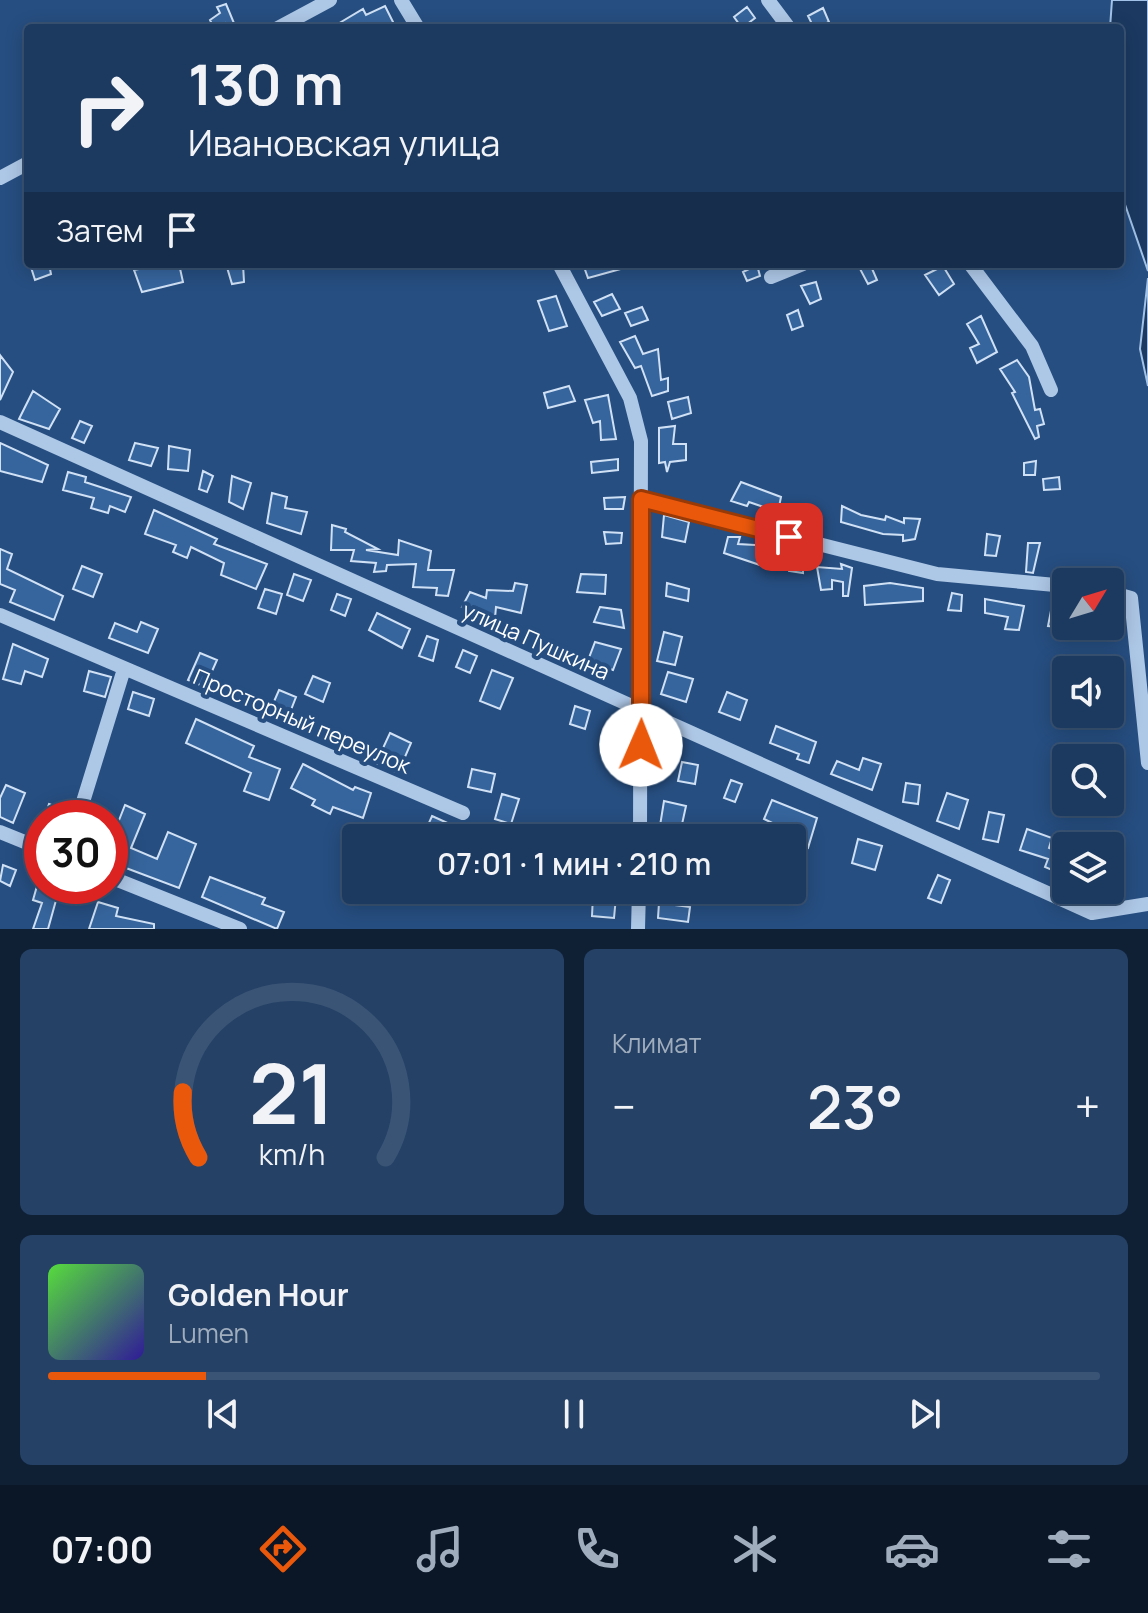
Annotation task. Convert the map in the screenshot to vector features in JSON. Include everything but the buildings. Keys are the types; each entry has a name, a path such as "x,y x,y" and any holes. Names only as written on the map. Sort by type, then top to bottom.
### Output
{"street":[{"path":"285,24 330,0"},
{"path":"401,0 416,24"},
{"path":"768,0 786,24"},
{"path":"0,178 24,165"},
{"path":"561,268 630,398 641,441 640,824"},
{"path":"771,277 793,268"},
{"path":"973,268 1032,346 1051,390"},
{"name":"улица Пушкина","path":"0,422 642,714 1092,913 1148,904"},
{"path":"641,499 937,574 1052,585"},
{"path":"1124,596 1131,598 1148,763"},
{"name":"Просторный переулок","path":"0,615 463,813"},
{"path":"84,800 124,669"},
{"path":"0,832 24,842"},
{"path":"128,884 240,929"},
{"path":"638,929 639,904"}],"water":[{"path":"1112,0 1148,0 1148,271 1124,202 1124,24 1110,24"},
{"path":"1148,278 1148,386 1140,349"}],"route":[{"path":"641,745 641,499 789,537"}]}
